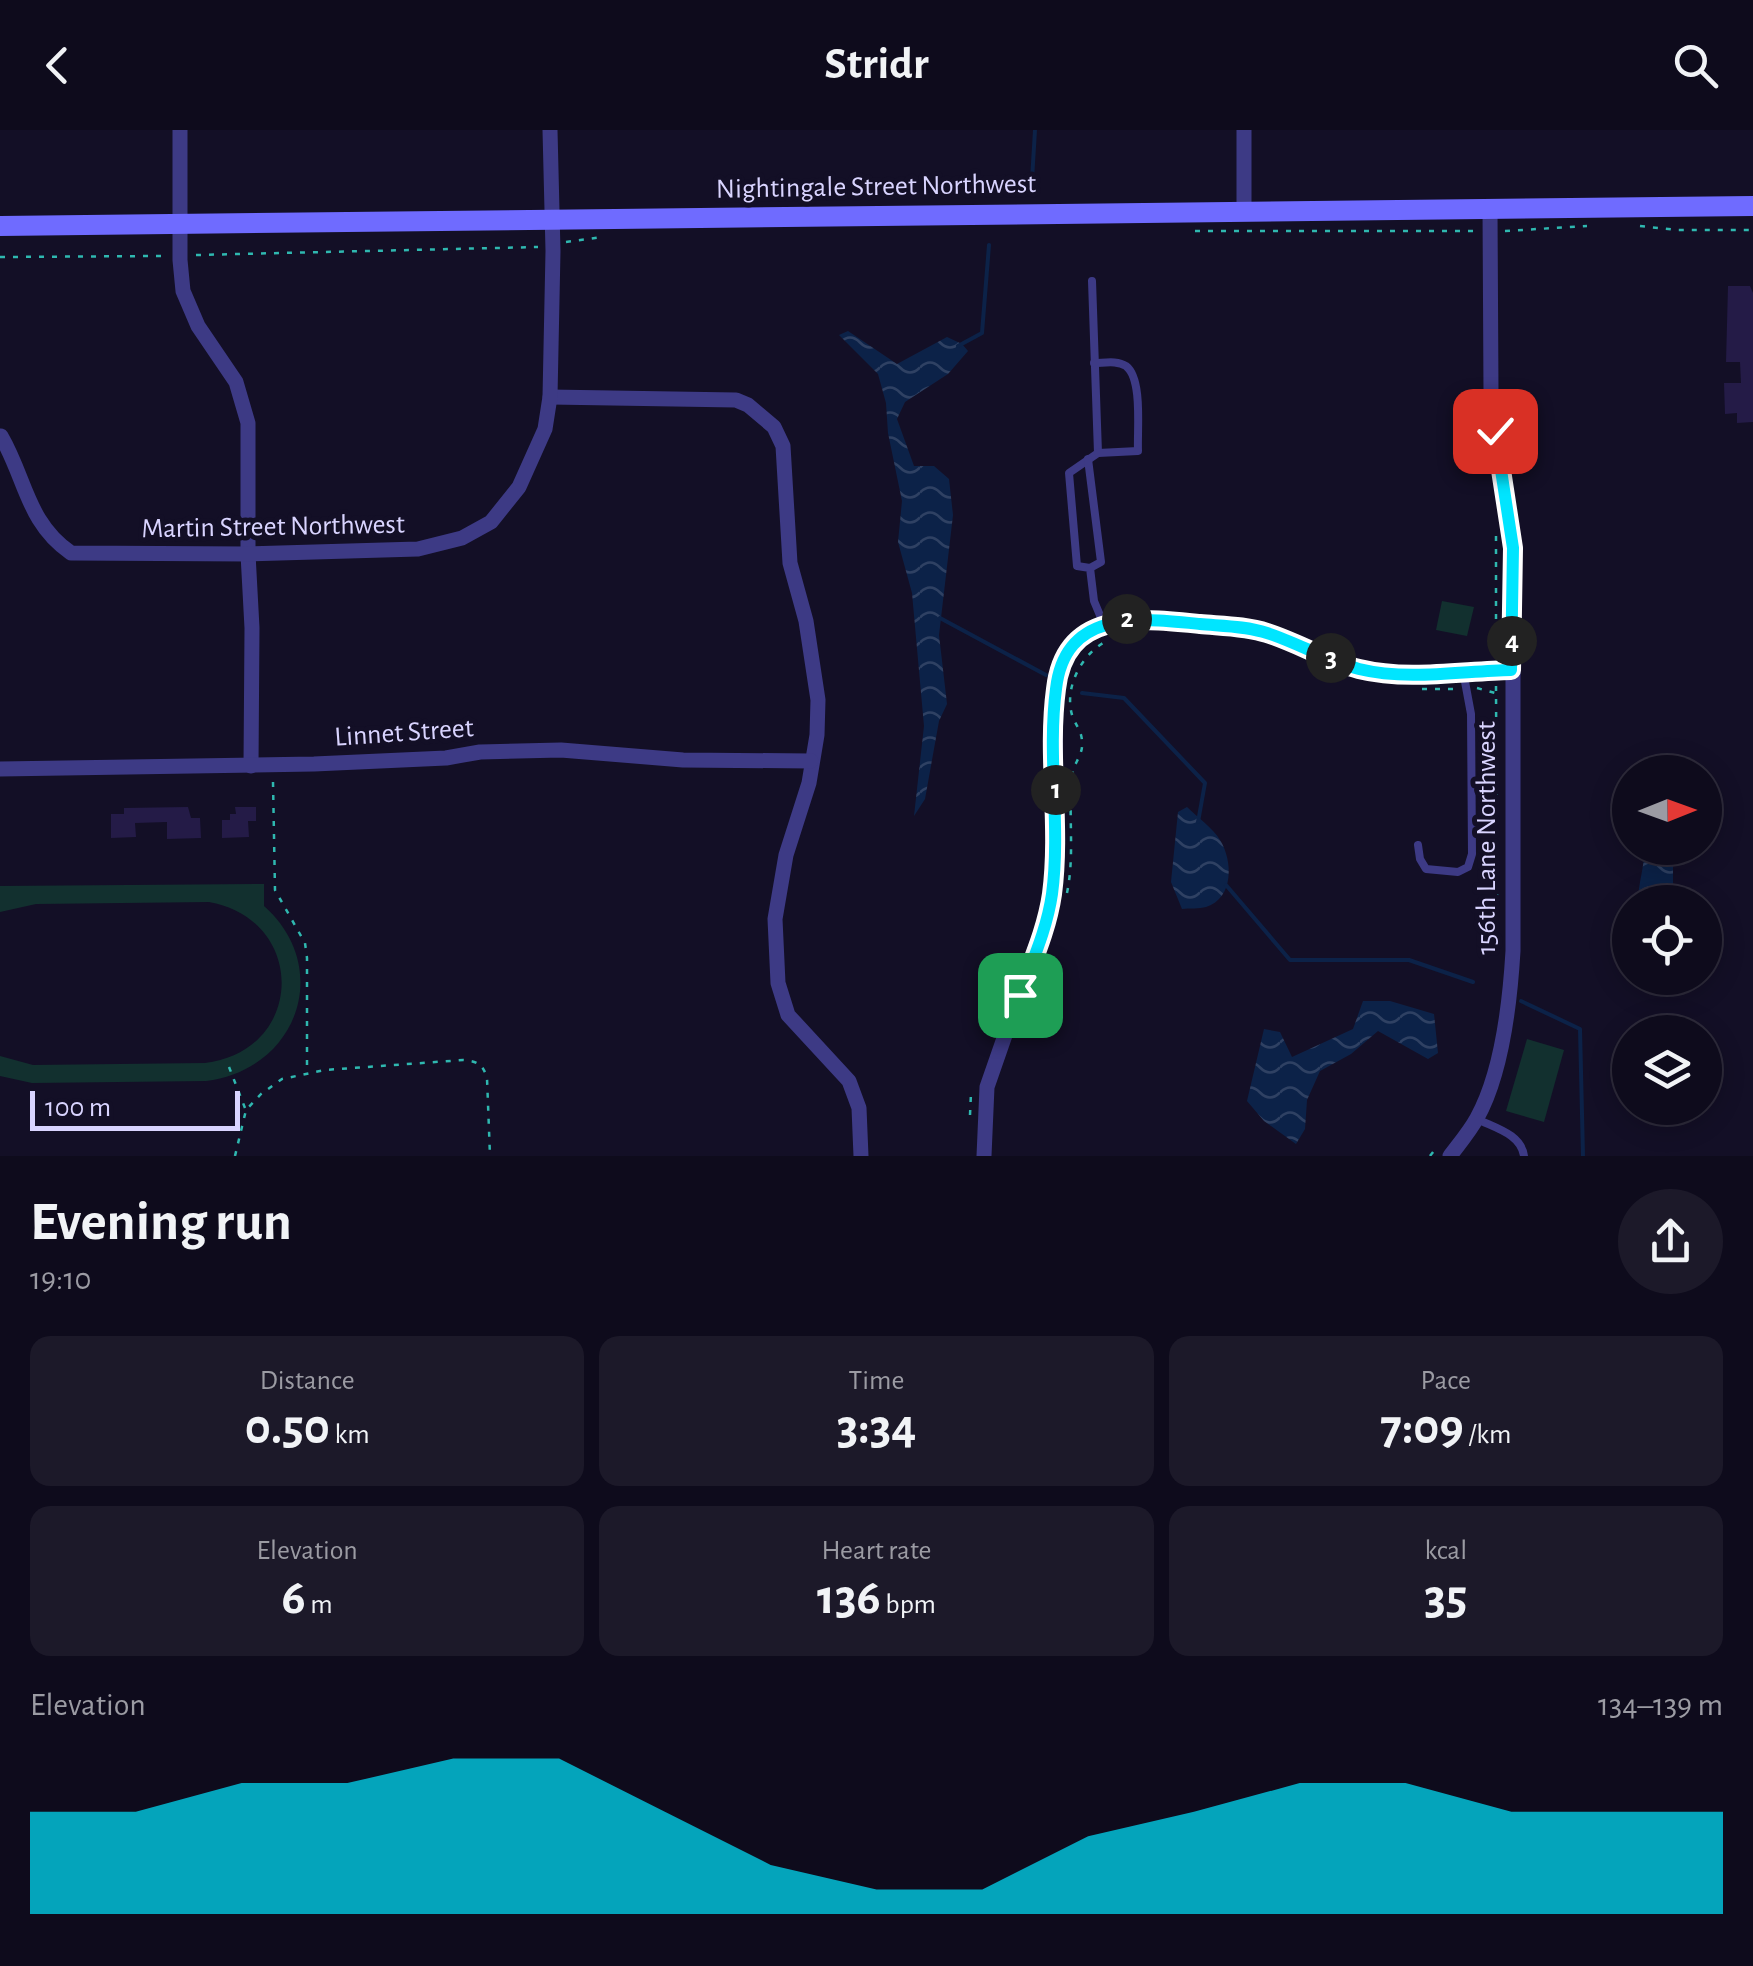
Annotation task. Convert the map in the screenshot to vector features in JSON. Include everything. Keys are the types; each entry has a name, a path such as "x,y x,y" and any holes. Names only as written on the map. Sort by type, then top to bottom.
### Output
{"street":[{"path":"180,130 181,274 191,314 236,382 248,423 250,766"},
{"name":"Martin Street Northwest","path":"1,436 17,463 42,528 71,552 248,554 418,549 462,538 491,522 519,487 546,429 550,397 550,130"},
{"path":"1244,130 1244,210"},
{"name":"Nightingale Street Northwest","path":"0,226 1753,206"},
{"name":"156th Lane Northwest","path":"1445,1150 1477,1119 1494,1070 1511,980 1513,548 1491,393 1490,208"},
{"path":"550,397 736,400 774,426 783,446 790,562 813,658 818,700 809,783 786,855 776,919 778,983 788,1016 849,1081 860,1108 861,1156"},
{"path":"984,1156 987,1087 1050,906 1056,835 1055,692 1060,663 1088,632 1108,632 1128,619 1254,630 1358,669 1465,680 1511,670"},
{"name":"Linnet Street","path":"0,769 250,766 561,750 683,760 811,761"}],"lane":[{"path":"1092,281 1098,453"},
{"path":"1088,459 1101,562 1090,568 1077,566 1068,474 1088,459 1098,453 1138,452 1136,381 1126,367 1116,362 1094,362"},
{"path":"1090,568 1094,601 1108,632"},
{"path":"1418,845 1426,869 1458,872 1468,867 1472,854 1471,714 1465,680"},
{"path":"1477,1119 1515,1137 1524,1148 1524,1156"}],"path":[{"path":"1504,232 1599,225"},
{"path":"1638,226 1753,230"},
{"path":"196,255 539,247"},
{"path":"0,257 164,256"},
{"path":"1067,894 1073,850 1072,772 1082,740 1073,717 1073,684 1083,660 1108,632"},
{"path":"1124,636 1142,636"},
{"path":"1423,689 1465,680 1496,690 1498,915"},
{"path":"273,765 275,890 305,943 308,1072"},
{"path":"1497,930 1497,960"},
{"path":"236,1156 246,1110 282,1079 308,1072 475,1061 484,1067 487,1078 490,1156"},
{"path":"229,1067 246,1110"},
{"path":"1430,1156 1445,1150"}],"green space":[{"path":"1442,601 1474,607 1467,636 1436,630"},
{"path":"264,884 264,906 285,931 297,958 300,986 295,1013 283,1037 263,1058 237,1073 206,1081 32,1083 0,1076 0,1056 33,1065 205,1063 238,1053 262,1035 276,1012 282,985 278,958 264,933 241,914 209,902 36,904 0,912 0,886"},
{"path":"1527,1039 1564,1050 1544,1122 1506,1111"}],"water":[{"path":"848,331 897,364 947,337 968,351 948,374 905,402 897,419 914,466 934,466 949,479 953,515 939,635 947,704 939,721 925,799 914,816 924,726 912,593 898,542 902,501 878,374 839,335"},
{"path":"1187,807 1220,840 1229,868 1222,896 1203,908 1182,909 1171,882 1178,812"},
{"path":"1643,865 1673,865 1673,885 1639,885"},
{"path":"1363,1001 1390,1001 1434,1014 1438,1053 1428,1059 1378,1031 1351,1054 1320,1071 1307,1100 1305,1129 1296,1144 1264,1121 1247,1101 1264,1029 1280,1032 1292,1057 1353,1029"}],"building":[{"path":"1728,286 1750,286 1753,293 1753,422 1737,423 1737,413 1725,414 1724,383 1741,383 1740,362 1726,362"},
{"path":"188,807 191,818 200,818 201,838 167,839 167,822 135,823 136,837 111,838 111,814 124,814 124,808"},
{"path":"235,807 256,807 256,821 248,821 249,837 222,838 222,820 230,820 230,814 236,814"}],"waterway":[{"path":"998,189 1025,188 1032,180 1035,130"},
{"path":"958,346 982,333 989,245"},
{"path":"940,618 1046,675"},
{"path":"1082,693 1124,698 1205,783 1198,822"},
{"path":"1226,885 1290,960 1409,960 1473,982"},
{"path":"1521,1001 1580,1029 1583,1156"}],"route":[{"path":"1020,995 1052,894 1056,835 1055,692 1060,663 1074,644 1104,624 1128,619 1254,630 1358,669 1398,674 1511,670 1513,548 1495,431"}]}
